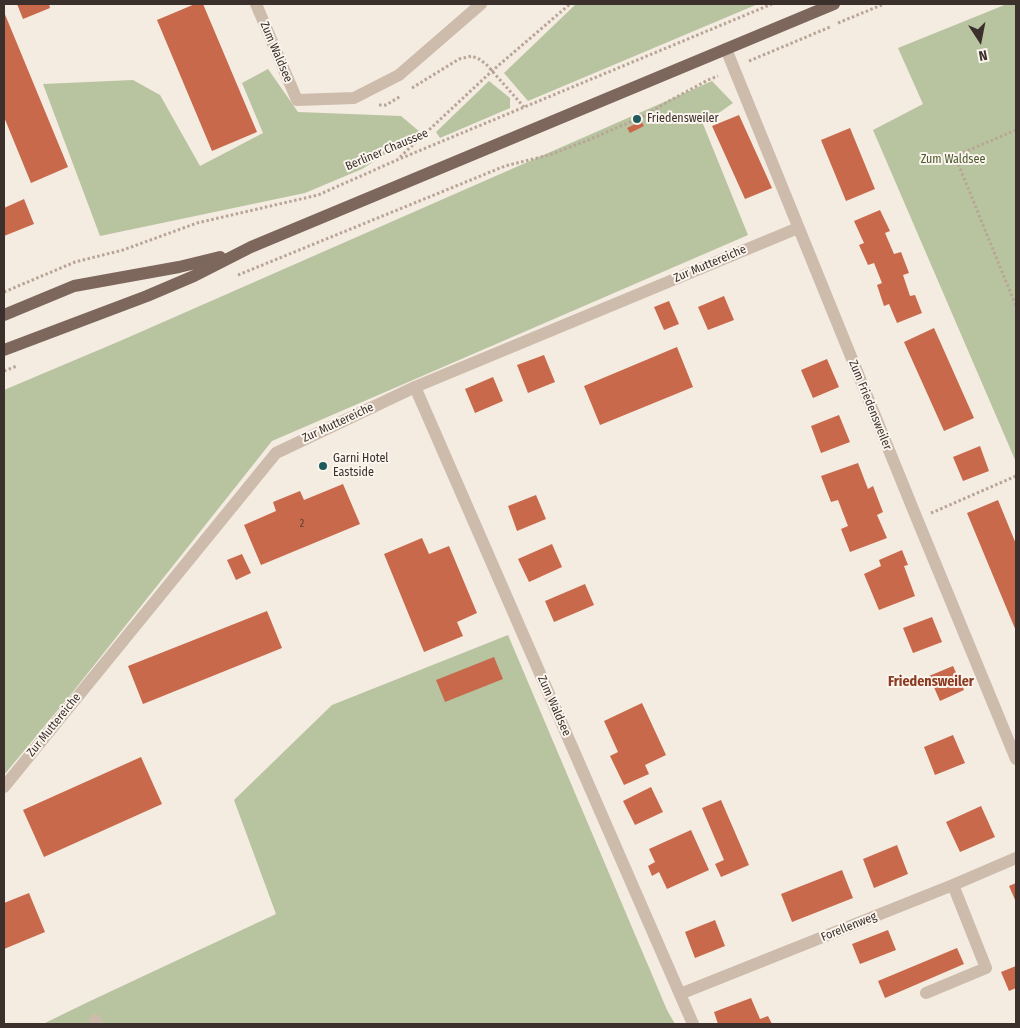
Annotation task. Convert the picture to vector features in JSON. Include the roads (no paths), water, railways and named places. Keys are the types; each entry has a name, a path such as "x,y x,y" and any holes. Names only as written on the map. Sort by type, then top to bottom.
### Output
{"main road":[{"path":"4,315 74,286 179,267 215,259 251,247 834,4"},
{"path":"4,350 155,293 194,276 251,247"}],"street":[{"name":"Zum Waldsee","path":"256,4 297,100 354,98 399,74 481,4"},
{"name":"Zum Friedensweiler","path":"726,49 1016,760"},
{"name":"Zur Muttereiche","path":"4,787 276,453 415,387 798,228"},
{"name":"Zum Waldsee","path":"415,387 692,1024"},
{"name":"Forellenweg","path":"680,994 1016,858"},
{"path":"926,993 986,968 952,885"}],"place":[{"name":"Friedensweiler","path":"637,119"},
{"name":"Garni Hotel Eastside","path":"323,466"}],"district":[{"name":"Friedensweiler","path":"931,682"}]}
